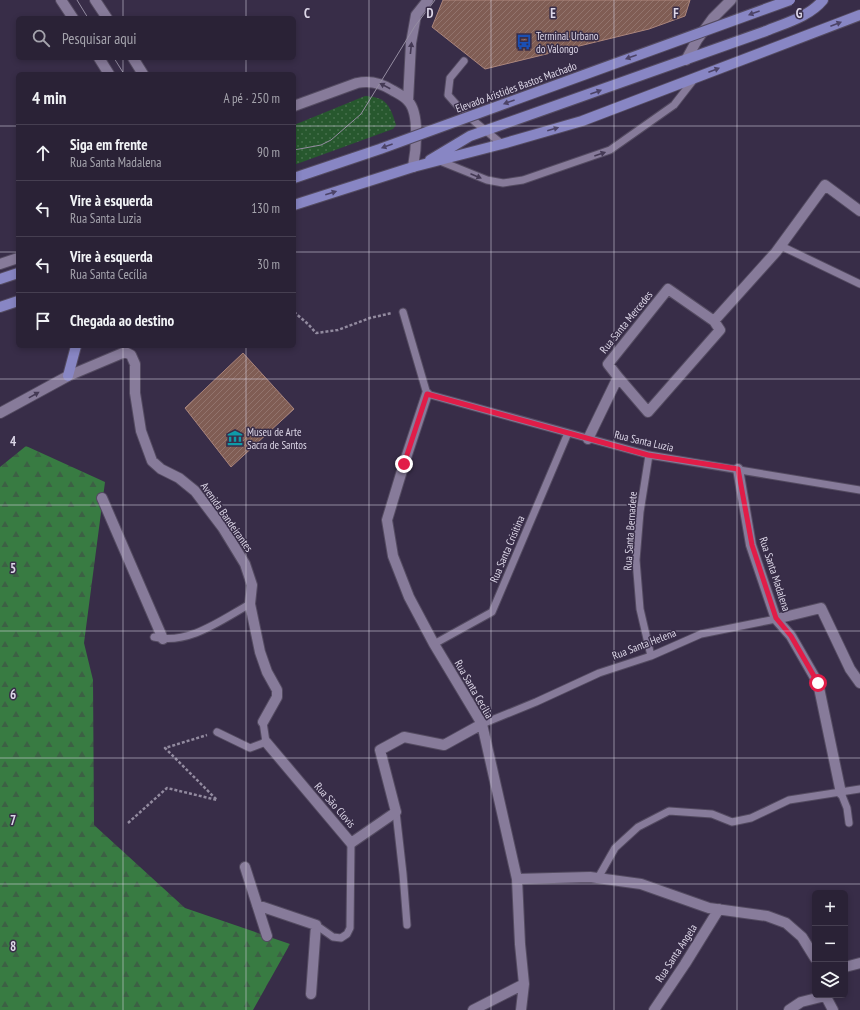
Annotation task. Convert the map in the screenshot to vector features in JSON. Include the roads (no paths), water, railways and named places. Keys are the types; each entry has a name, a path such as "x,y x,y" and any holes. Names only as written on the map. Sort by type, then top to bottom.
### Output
{"main road":[{"name":"Elevado Aristides Bastos Machado","path":"296,177 380,149 790,0"},
{"path":"416,167 470,136 766,31 795,19 813,9 823,0"},
{"path":"296,204 416,167 582,121 860,15"},
{"path":"0,279 16,274"},
{"path":"0,307 16,302"},
{"path":"68,376 75,348"}],"street":[{"path":"61,0 72,16"},
{"path":"95,0 106,16"},
{"path":"416,167 415,123 408,100 411,50 416,15 428,0"},
{"path":"686,60 697,40 713,18 732,0"},
{"path":"100,60 108,72"},
{"path":"134,60 142,72"},
{"path":"296,105 357,83 367,81 379,83 408,100"},
{"path":"714,321 781,246 825,185 860,211"},
{"path":"0,264 16,259"},
{"name":"Rua Santa Mercedes","path":"668,289 714,321 720,330 648,412 618,377 608,364 668,289"},
{"name":"Avenida Bandeirantes","path":"68,376 125,352 131,355 135,364 136,393 141,431 152,461 161,469 180,478 195,491 223,528 245,564 252,585 250,604 260,652 267,672 277,690 277,697 263,722"},
{"path":"0,413 68,376"},
{"path":"588,439 618,377"},
{"name":"Rua Santa Cecília","path":"427,394 387,520 393,556 409,596 434,644 482,724 517,879 524,984 521,1010"},
{"name":"Rua Santa Madalena","path":"738,469 752,545 776,618 791,636 818,683 841,793"},
{"path":"102,498 159,638"},
{"name":"Rua Santa Helena","path":"776,618 821,608 850,669 860,683"},
{"path":"396,812 380,750 404,738 444,745 482,724"},
{"name":"Rua São Clovis","path":"266,742 351,842 396,812"},
{"path":"245,867 267,936"},
{"path":"517,879 590,877 641,884 709,908 767,916 786,923 802,937 812,953"},
{"path":"257,905 316,925 311,994"},
{"name":"Rua Santa Angela","path":"654,1010 685,964 718,909"},
{"path":"848,966 860,964"},
{"path":"473,1010 524,984"},
{"path":"789,1010 802,1002 817,998"},
{"path":"826,998 833,1010"}],"lane":[{"path":"464,61 450,78 448,95 463,112 502,144"},
{"path":"440,161 487,180 503,183 523,180 610,150 674,105 695,78"},
{"path":"781,246 860,284"},
{"path":"403,312 427,394"},
{"name":"Rua Santa Luzia","path":"427,394 648,455 860,490"},
{"name":"Rua Santa Crisitina","path":"434,644 492,612 568,433"},
{"name":"Rua Santa Bernadete","path":"648,455 640,512 636,560 640,609 650,656"},
{"path":"159,638 181,637 199,632 250,604"},
{"name":"Rua Santa Helena","path":"482,724 536,702 599,673 650,656 701,634 776,618"},
{"path":"217,732 250,748 266,742 263,722"},
{"path":"598,878 615,848 638,827 669,811 712,814 732,822 751,818 789,800 860,789"},
{"path":"841,793 847,808 849,823"},
{"path":"396,812 407,925"},
{"path":"316,925 334,937 341,938 347,934 350,928 351,842"}],"tram line":[{"path":"77,0 87,16"},
{"path":"296,150 321,145 331,140 361,114 415,26 435,0"},
{"path":"115,60 123,72"}],"place":[{"name":"Terminal Urbano do Valongo","path":"524,42"},
{"name":"Museu de Arte Sacra de Santos","path":"235,438"}]}
